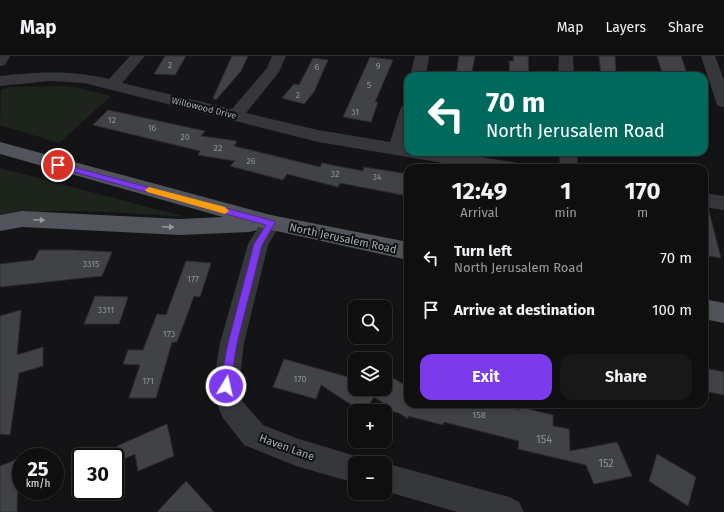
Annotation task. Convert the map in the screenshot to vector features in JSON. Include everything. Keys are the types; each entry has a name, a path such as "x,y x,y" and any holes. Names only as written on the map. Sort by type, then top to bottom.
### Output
{"main road":[{"name":"North Jerusalem Road","path":"0,148 271,223 404,250"},
{"path":"0,223 22,219 180,227 271,223"},
{"path":"708,310 724,313"}],"street":[{"path":"0,62 3,56"},
{"path":"112,85 138,56"},
{"path":"235,116 274,69 280,56"},
{"path":"419,72 422,56"},
{"path":"566,56 566,72"},
{"path":"708,56 724,102"},
{"name":"Willowood Drive","path":"0,81 50,76 84,78 318,136 404,151"},
{"name":"Willowood Drive","path":"437,156 487,164"},
{"path":"708,201 724,203"},
{"name":"Haven Lane","path":"271,223 258,244 232,343 226,386 232,409 254,434 296,452 348,467"},
{"path":"392,479 509,512"}],"shaded area":[{"path":"9,87 75,87 111,96 59,143 0,125 1,90"},
{"path":"0,168 186,217 70,211 23,212 0,215"}],"building":[{"path":"165,56 186,56 175,75 154,74"},
{"path":"232,56 248,56 241,71 216,100 213,98"},
{"path":"459,56 475,56 472,72 457,72"},
{"path":"513,56 528,56 529,72 510,72 509,61 514,61"},
{"path":"599,56 615,56 616,72 601,72"},
{"path":"657,56 681,56 687,72 662,72"},
{"path":"370,57 393,60 375,102 378,102 371,122 343,117"},
{"path":"313,58 328,60 314,92 304,104 282,98 294,84 299,85"},
{"path":"108,110 205,131 201,136 237,141 234,146 320,167 322,163 363,171 364,167 404,173 404,195 340,183 338,187 287,174 283,180 230,166 235,161 198,155 200,151 93,125"},
{"path":"708,211 709,211 721,258 708,256"},
{"path":"39,250 112,252 102,276 0,287 0,264 34,260"},
{"path":"186,261 211,263 200,297 194,296 177,342 172,342 156,398 129,398 140,365 123,364 128,350 143,350 157,314 166,315"},
{"path":"95,296 128,297 119,324 84,324"},
{"path":"21,310 17,355 43,347 43,366 19,373 10,435 0,434 0,316"},
{"path":"284,359 348,377 348,396 392,396 392,377 404,385 404,408 511,408 519,410 519,408 523,408 553,415 553,426 569,429 570,451 617,442 632,476 594,484 586,465 518,449 519,441 444,422 443,425 408,416 408,419 399,413 392,411 392,404 385,404 374,397 370,404 350,404 321,385 316,399 273,387"},
{"path":"708,369 724,372 724,395 709,392"},
{"path":"167,424 174,456 138,471 135,454 124,459 124,448 117,448 117,446"},
{"path":"657,454 696,477 688,506 649,481"},
{"path":"12,461 12,500 17,500 17,512 0,512 0,466"},
{"path":"186,481 214,512 157,512"}],"slow traffic":[{"path":"149,190 225,211"}],"route":[{"path":"58,165 271,223 258,244 232,343 226,386"}]}
